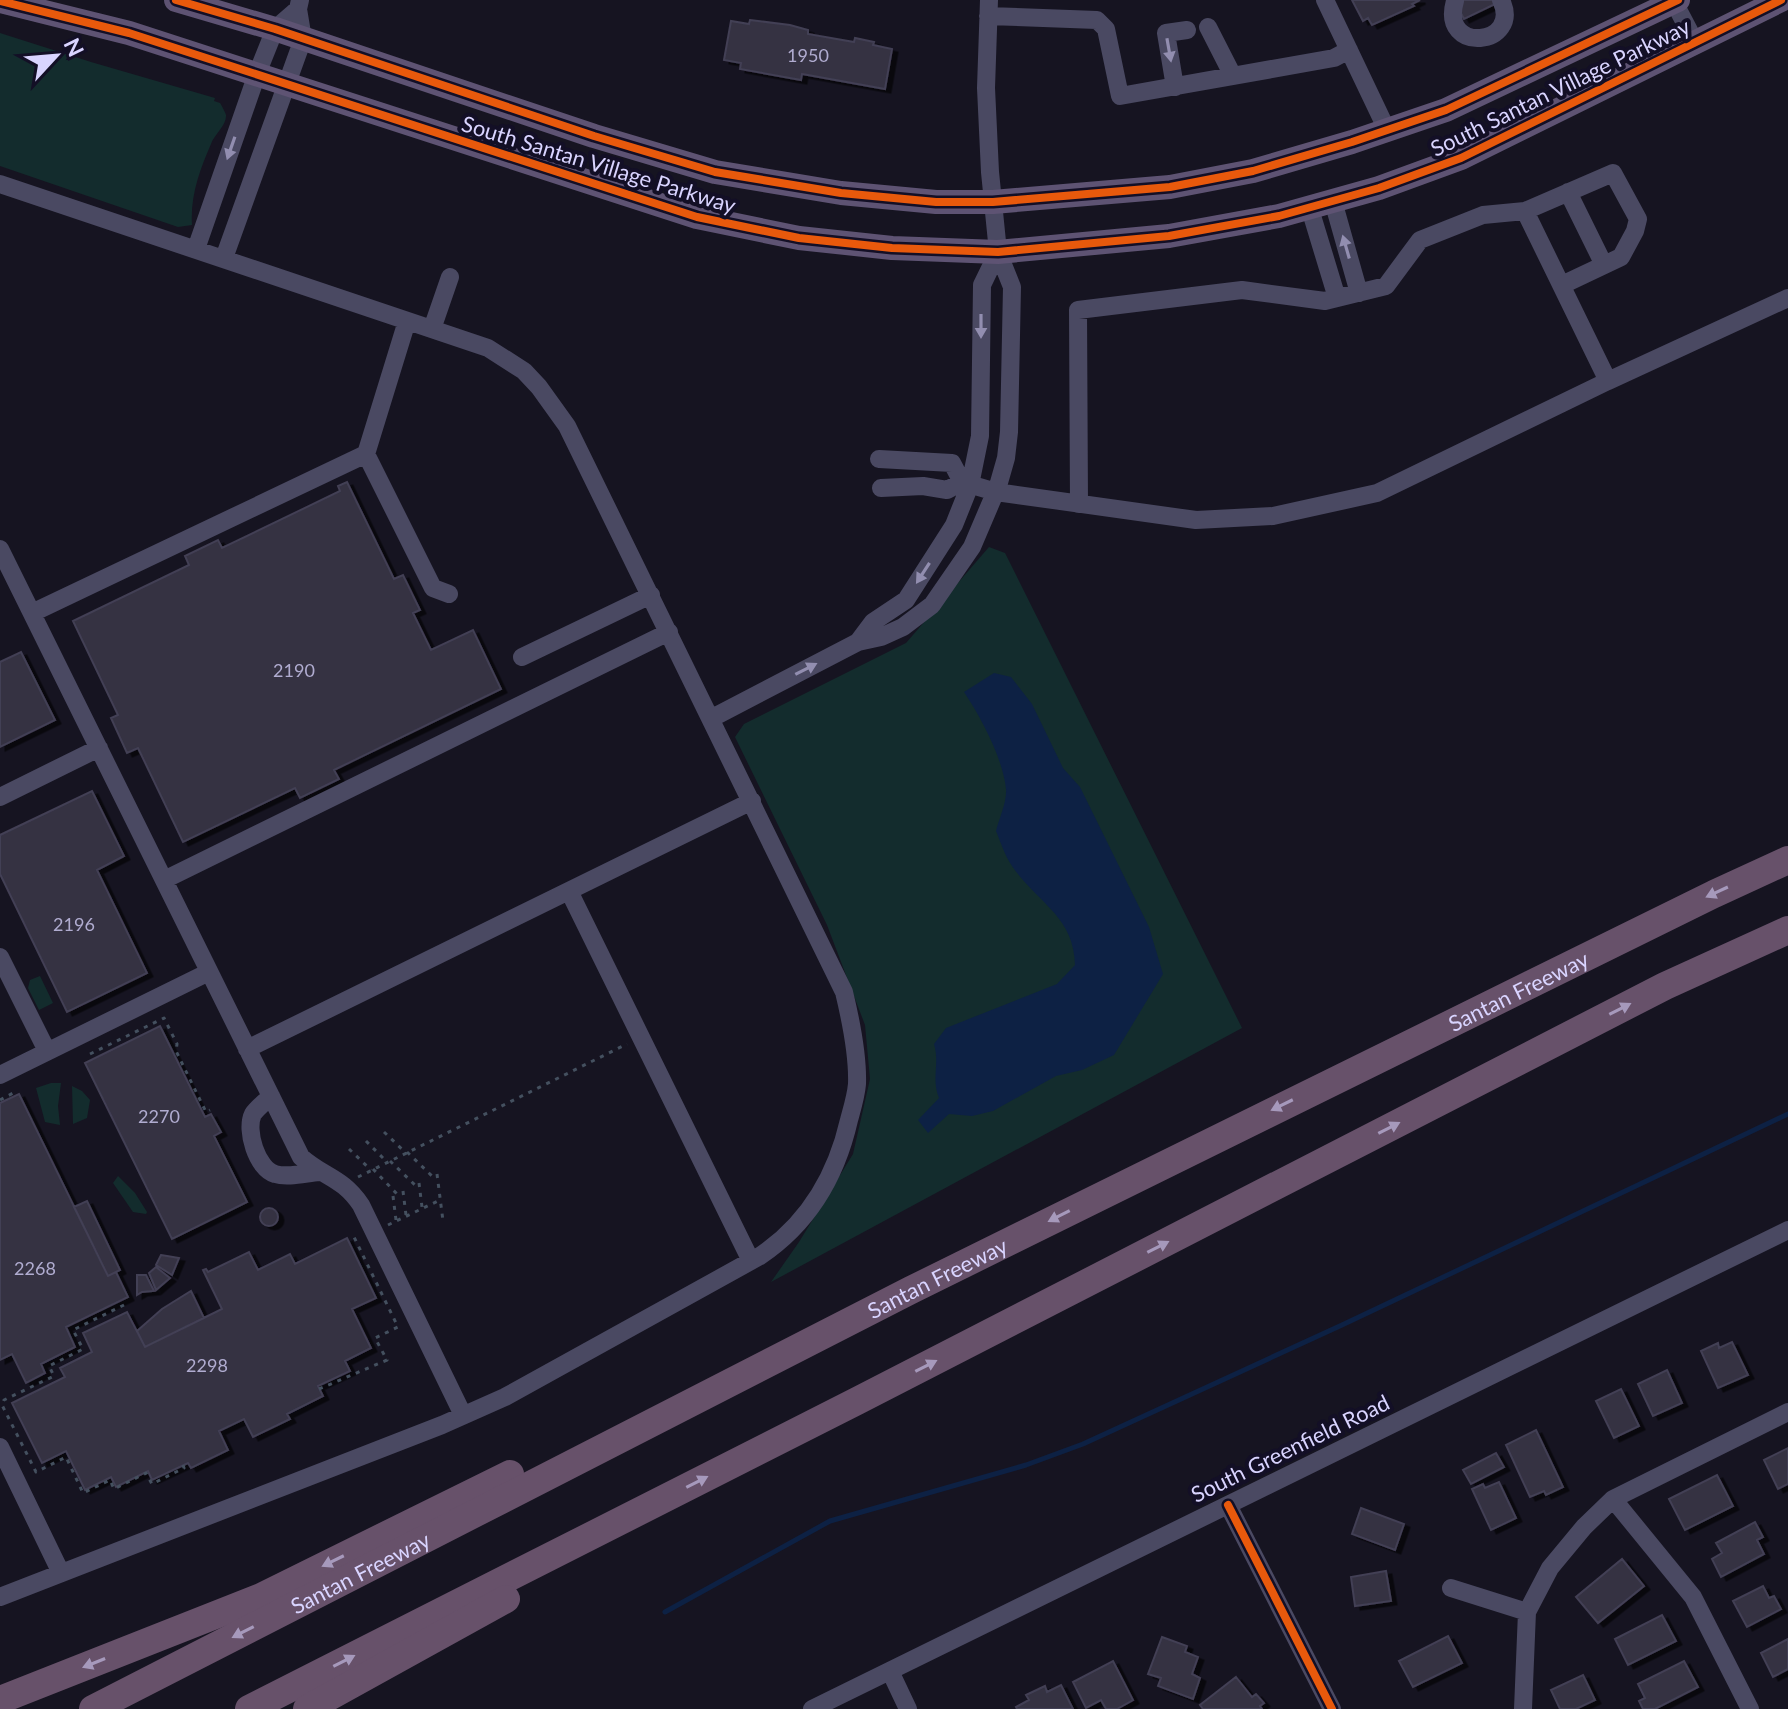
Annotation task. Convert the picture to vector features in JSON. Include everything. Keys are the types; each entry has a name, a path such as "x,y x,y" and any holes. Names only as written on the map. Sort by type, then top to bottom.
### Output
{"highway":[{"name":"Santan Freeway","path":"93,1709 911,1290 1246,1123 1788,860"},
{"path":"249,1709 1665,986 1788,930"},
{"path":"0,1700 261,1597 624,1418 911,1290"},
{"path":"307,1709 568,1566 627,1517"}],"main road":[{"name":"South Santan Village Parkway","path":"176,0 275,29 594,136 715,172 788,186 936,202 993,202 1170,187 1253,171 1446,110 1675,1"},
{"name":"South Santan Village Parkway","path":"0,1 129,33 697,217 799,238 892,248 998,252 1169,236 1321,205 1379,188 1461,158 1781,0"}],"street":[{"path":"1325,0 1387,130"},
{"path":"1455,1 1452,11 1457,27 1470,38 1478,39 1494,34 1500,28 1505,12 1501,0"},
{"path":"1675,1 1695,42"},
{"path":"196,249 275,29 299,4"},
{"path":"224,258 303,39 299,4"},
{"path":"712,718 858,642 881,637 903,627 932,605 972,547 996,492 1006,458 1009,432 1012,287 998,252 993,202 986,102 988,8 1097,20 1106,29 1120,96 1334,58 1349,50"},
{"path":"1208,27 1233,76"},
{"path":"1175,87 1166,33 1187,30"},
{"path":"1079,504 1078,310 1242,290 1325,301 1359,293 1386,286 1420,240 1483,215 1525,211 1613,173 1638,219 1635,231 1621,257 1562,285"},
{"path":"0,184 488,348 524,371 567,426 844,992 851,1021 857,1084 842,1146 817,1202 783,1240 751,1261 505,1397 0,1597"},
{"path":"1568,192 1604,265"},
{"path":"1321,205 1359,293"},
{"path":"1321,205 1337,298"},
{"path":"1525,211 1608,381"},
{"path":"858,642 873,622 906,600 954,525 980,436 982,285 998,252"},
{"path":"432,329 450,277"},
{"path":"881,488 923,486 947,490 966,484 996,492 1196,520 1273,516 1377,493 1788,298"},
{"path":"407,321 366,454 433,588 449,594"},
{"path":"32,613 366,454"},
{"path":"879,459 952,463 966,484"},
{"path":"923,486 925,462"},
{"path":"0,549 301,1157 319,1172 349,1188 361,1205 463,1415"},
{"path":"522,657 651,595"},
{"path":"164,880 669,632"},
{"path":"0,797 99,748"},
{"path":"247,1049 752,801"},
{"path":"569,891 751,1261"},
{"path":"0,957 47,1051"},
{"path":"0,1075 209,972"},
{"path":"271,1096 253,1114 250,1130 264,1166 272,1174 319,1172"},
{"name":"South Greenfield Road","path":"812,1709 1788,1230"},
{"path":"1523,1709 1527,1612 1550,1568 1613,1499 1788,1412"},
{"path":"0,1447 61,1573"},
{"path":"1613,1499 1693,1597 1750,1709"},
{"path":"1228,1505 1332,1709"},
{"path":"1451,1588 1527,1612"},
{"path":"890,1671 908,1709"}],"path":[{"path":"90,1054 164,1018 177,1044 176,1051 206,1112 210,1110"},
{"path":"358,1177 629,1043"},
{"path":"0,1100 17,1091"},
{"path":"384,1132 434,1175 443,1221"},
{"path":"366,1141 417,1184 422,1208"},
{"path":"349,1149 395,1195 396,1221"},
{"path":"403,1191 406,1216"},
{"path":"385,1226 440,1200"},
{"path":"319,1389 387,1360 375,1338 398,1327 353,1235"},
{"path":"124,1305 73,1330 83,1349 49,1366 54,1376 2,1398 2,1405 36,1472 66,1457 83,1493 110,1480 114,1489 146,1473 152,1484 184,1468 183,1465"}],"green space":[{"path":"0,33 215,98 214,101 220,103 226,119 200,173 194,193 192,225 178,227 0,166"},
{"path":"989,547 1005,553 1242,1028 771,1282 853,1154 870,1079 865,1025 827,925 735,737 744,724 906,643"},
{"path":"40,976 53,1003 39,1010 28,988 30,980"},
{"path":"61,1083 58,1106 60,1125 45,1122 36,1088"},
{"path":"72,1086 90,1100 87,1118 73,1124"},
{"path":"118,1176 135,1193 146,1214 133,1212 113,1183"}],"water":[{"path":"994,673 1011,677 1032,704 1063,768 1080,787 1149,927 1163,974 1114,1055 1082,1070 1056,1076 993,1111 972,1116 949,1114 928,1133 918,1120 939,1098 934,1044 946,1028 1057,984 1075,965 1073,948 1061,922 1012,866 996,831 1005,799 1004,777 990,739 964,692"}],"building":[{"path":"1352,0 1420,0 1412,4 1414,6 1372,25 1368,18 1363,21"},
{"path":"1454,0 1493,0 1495,4 1464,19"},
{"path":"750,20 790,25 808,30 808,34 854,42 855,38 892,49 885,89 802,74 801,80 740,69 741,63 724,60 731,21 749,24"},
{"path":"347,482 394,579 403,575 420,610 413,613 431,650 473,630 501,689 334,770 339,779 300,798 295,788 183,842 138,748 127,753 111,718 118,715 73,621 189,565 185,556 218,540 222,548 340,491 338,486"},
{"path":"21,652 55,720 0,747 0,662"},
{"path":"92,791 124,856 97,870 147,973 67,1012 0,874 0,835"},
{"path":"160,1026 205,1117 211,1114 221,1132 214,1136 247,1202 172,1239 85,1063"},
{"path":"19,1094 108,1276 116,1272 128,1297 66,1327 75,1347 41,1364 45,1373 26,1383 12,1354 0,1360 0,1103"},
{"path":"87,1201 120,1270 108,1276 74,1207"},
{"path":"269,1208 278,1217 269,1226 260,1217"},
{"path":"347,1238 376,1298 352,1309 371,1348 345,1361 350,1371 318,1386 323,1396 287,1414 290,1419 253,1437 244,1419 219,1431 228,1450 191,1468 188,1463 152,1480 148,1471 116,1487 111,1477 85,1490 66,1451 42,1463 12,1403 65,1377 60,1368 92,1352 83,1333 127,1312 145,1347 222,1309 203,1270 208,1272 249,1252 258,1270 290,1254 295,1264"},
{"path":"161,1255 179,1258 172,1275 156,1265"},
{"path":"156,1267 170,1278 156,1290 149,1273"},
{"path":"137,1275 146,1275 154,1291 137,1295"},
{"path":"191,1291 204,1318 145,1347 137,1331 162,1309"},
{"path":"1732,1342 1748,1375 1718,1388 1701,1351 1718,1343 1719,1348"},
{"path":"1667,1370 1682,1403 1653,1416 1638,1384"},
{"path":"1621,1389 1639,1426 1614,1438 1596,1401"},
{"path":"1536,1430 1563,1487 1546,1495 1544,1491 1530,1497 1506,1445"},
{"path":"1788,1448 1788,1484 1778,1489 1764,1460"},
{"path":"1496,1453 1504,1467 1471,1484 1463,1470"},
{"path":"1717,1475 1733,1506 1685,1530 1669,1499"},
{"path":"1499,1482 1516,1518 1491,1530 1472,1489"},
{"path":"1361,1508 1404,1524 1395,1550 1352,1534"},
{"path":"1755,1522 1763,1537 1757,1540 1764,1554 1721,1577 1712,1559 1722,1553 1716,1543"},
{"path":"1622,1559 1644,1586 1598,1623 1576,1597"},
{"path":"1386,1571 1391,1601 1355,1606 1351,1577"},
{"path":"1763,1586 1769,1598 1774,1596 1781,1609 1747,1627 1733,1601"},
{"path":"1662,1615 1676,1641 1628,1665 1615,1639"},
{"path":"1448,1636 1462,1663 1413,1687 1399,1661"},
{"path":"1162,1637 1187,1646 1185,1652 1198,1657 1192,1674 1200,1678 1193,1699 1158,1686 1161,1678 1148,1674"},
{"path":"1788,1639 1788,1669 1773,1677 1761,1653"},
{"path":"1113,1661 1133,1700 1117,1709 1106,1709 1101,1700 1086,1708 1073,1682"},
{"path":"1684,1661 1698,1687 1655,1709 1643,1709 1639,1701 1645,1698 1638,1684"},
{"path":"1583,1675 1595,1700 1576,1709 1560,1709 1551,1690"},
{"path":"1236,1677 1252,1697 1256,1694 1264,1703 1260,1706 1262,1709 1203,1709 1200,1705"},
{"path":"1061,1685 1073,1709 1017,1709 1029,1700 1026,1695 1045,1686 1047,1692"}],"waterway":[{"path":"665,1612 830,1521 1026,1465 1083,1444 1788,1114"}],"cycle path":[{"path":"176,0 275,29 594,136 715,172 841,193 936,202 993,202 1170,187 1253,171 1446,110 1678,0"},
{"path":"0,1 129,33 697,217 799,238 892,248 998,252 1169,236 1279,216 1379,188 1461,158 1781,0"},
{"path":"1228,1505 1332,1709"}]}
